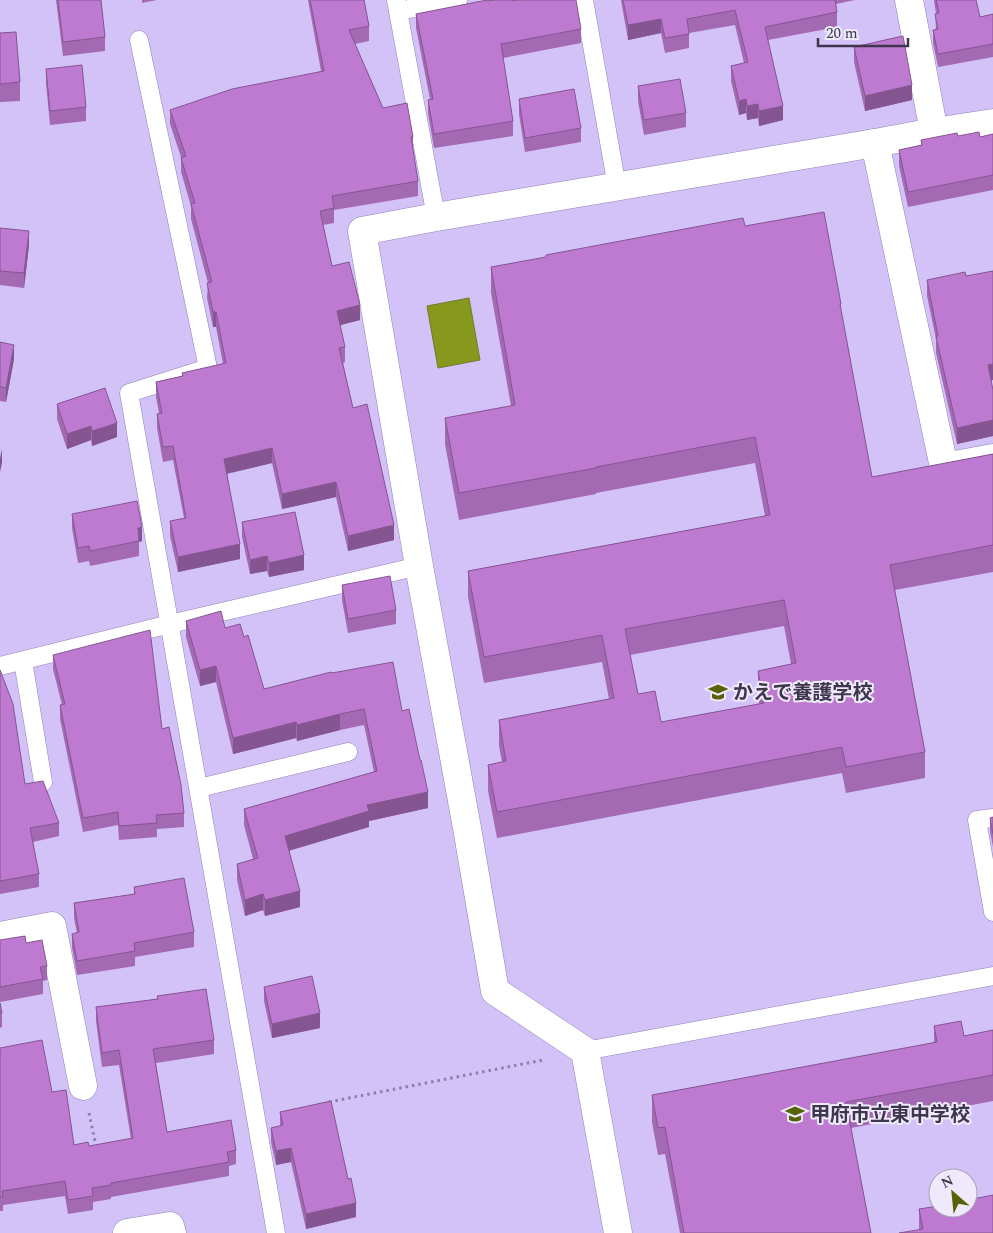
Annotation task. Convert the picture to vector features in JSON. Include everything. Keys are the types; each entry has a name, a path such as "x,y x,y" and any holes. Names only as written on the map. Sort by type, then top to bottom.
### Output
{"street":[{"path":"908,0 934,132"},
{"path":"618,1233 586,1051 495,991 419,566 362,231 993,123"},
{"path":"875,143 944,467 993,458"},
{"path":"0,936 52,926 83,1086"},
{"path":"127,1233 170,1226 172,1233"}],"lane":[{"path":"436,217 397,5 458,0"},
{"path":"584,0 618,186"},
{"path":"139,40 208,368 129,392 276,1233"},
{"path":"0,666 419,566"},
{"path":"23,660 43,782"},
{"path":"199,788 348,752"},
{"path":"993,818 978,820 993,912"},
{"path":"586,1051 993,976"}],"path":[{"path":"321,1104 586,1051"},
{"path":"87,1148 96,1146"}],"shaded area":[{"path":"469,298 480,360 438,368 427,306"}],"building":[{"path":"58,0 101,0 105,37 63,42"},
{"path":"310,0 364,0 369,26 349,30 383,108 407,103 413,137 411,137 418,181 332,196 334,208 320,211 332,266 349,262 360,305 337,311 345,347 339,348 353,408 367,404 394,525 348,536 336,482 282,494 272,448 224,459 240,544 178,557 170,521 186,518 173,446 163,447 157,414 162,413 156,382 183,376 182,373 226,363 216,312 213,312 207,283 212,282 191,204 195,203 181,158 186,156 170,110 232,89 324,71"},
{"path":"487,0 576,0 581,29 501,44 513,121 434,134 428,100 433,99 416,14"},
{"path":"623,0 835,0 837,12 765,27 783,106 759,111 758,104 747,106 746,99 739,101 731,66 748,62 735,10 687,19 689,34 665,38 661,19 628,25"},
{"path":"936,0 976,0 980,17 993,14 993,44 938,54 933,30 938,29 935,14 939,13"},
{"path":"16,32 20,82 0,84 0,33"},
{"path":"903,36 912,85 865,96 854,47"},
{"path":"82,65 86,107 50,111 46,69"},
{"path":"680,79 686,113 644,120 638,86"},
{"path":"574,89 581,128 525,138 519,99"},
{"path":"979,132 980,137 993,134 993,175 908,192 899,150 922,145 921,140 957,133 958,136"},
{"path":"824,212 872,477 993,454 993,545 890,565 925,752 846,767 842,747 497,812 488,765 506,761 499,720 614,698 602,635 484,657 468,571 770,515 755,437 459,493 445,418 515,405 491,267 743,218 745,226","holes":["784,600 796,663 758,671 764,703 661,722 655,691 638,694 625,629"]},
{"path":"0,228 29,231 24,273 0,271"},
{"path":"993,271 993,364 988,365 993,390 993,420 957,428 936,337 938,336 927,280 965,272 966,276"},
{"path":"0,342 14,345 6,388 0,387"},
{"path":"105,388 117,423 92,431 91,426 67,434 57,404"},
{"path":"137,501 142,527 138,528 139,541 90,551 89,546 78,548 72,514"},
{"path":"295,512 304,555 269,563 267,556 250,560 242,522"},
{"path":"390,576 396,610 348,619 342,585"},
{"path":"221,611 225,628 240,624 244,637 248,635 264,689 331,672 393,662 402,711 409,709 428,792 367,805 369,811 285,836 300,891 265,900 263,894 245,900 237,864 258,858 244,809 377,771 364,709 297,725 296,722 233,738 216,666 200,670 186,621"},
{"path":"150,630 162,729 169,727 181,785 184,813 156,815 157,823 119,826 118,812 83,818 60,705 65,704 53,655"},
{"path":"0,670 13,704 25,784 43,781 59,823 30,828 39,874 0,881"},
{"path":"993,817 993,834 990,818"},
{"path":"184,878 194,932 134,943 135,951 77,961 72,934 79,932 74,903 135,894 134,887"},
{"path":"25,936 26,943 42,940 47,966 40,967 43,979 0,987 0,940"},
{"path":"312,976 320,1013 272,1024 264,987"},
{"path":"206,989 214,1040 153,1049 167,1132 231,1120 236,1150 227,1152 229,1162 111,1183 111,1185 92,1188 93,1196 68,1200 65,1181 2,1191 3,1197 0,1197 0,1048 42,1040 52,1092 66,1090 74,1145 88,1142 89,1146 133,1138 119,1050 102,1053 96,1007 158,999 157,996"},
{"path":"961,1021 964,1036 993,1030 993,1075 846,1102 871,1233 684,1233 665,1127 658,1128 652,1095 937,1042 934,1026"},
{"path":"331,1101 348,1179 351,1178 356,1203 306,1214 291,1148 276,1151 271,1128 283,1125 280,1112"},
{"path":"993,1195 993,1233 899,1233 923,1229 919,1209 928,1208 928,1218 978,1218 978,1198"}],"place":[{"name":"かえで養護学校","path":"718,692"},
{"name":"甲府市立東中学校","path":"795,1114"}]}
